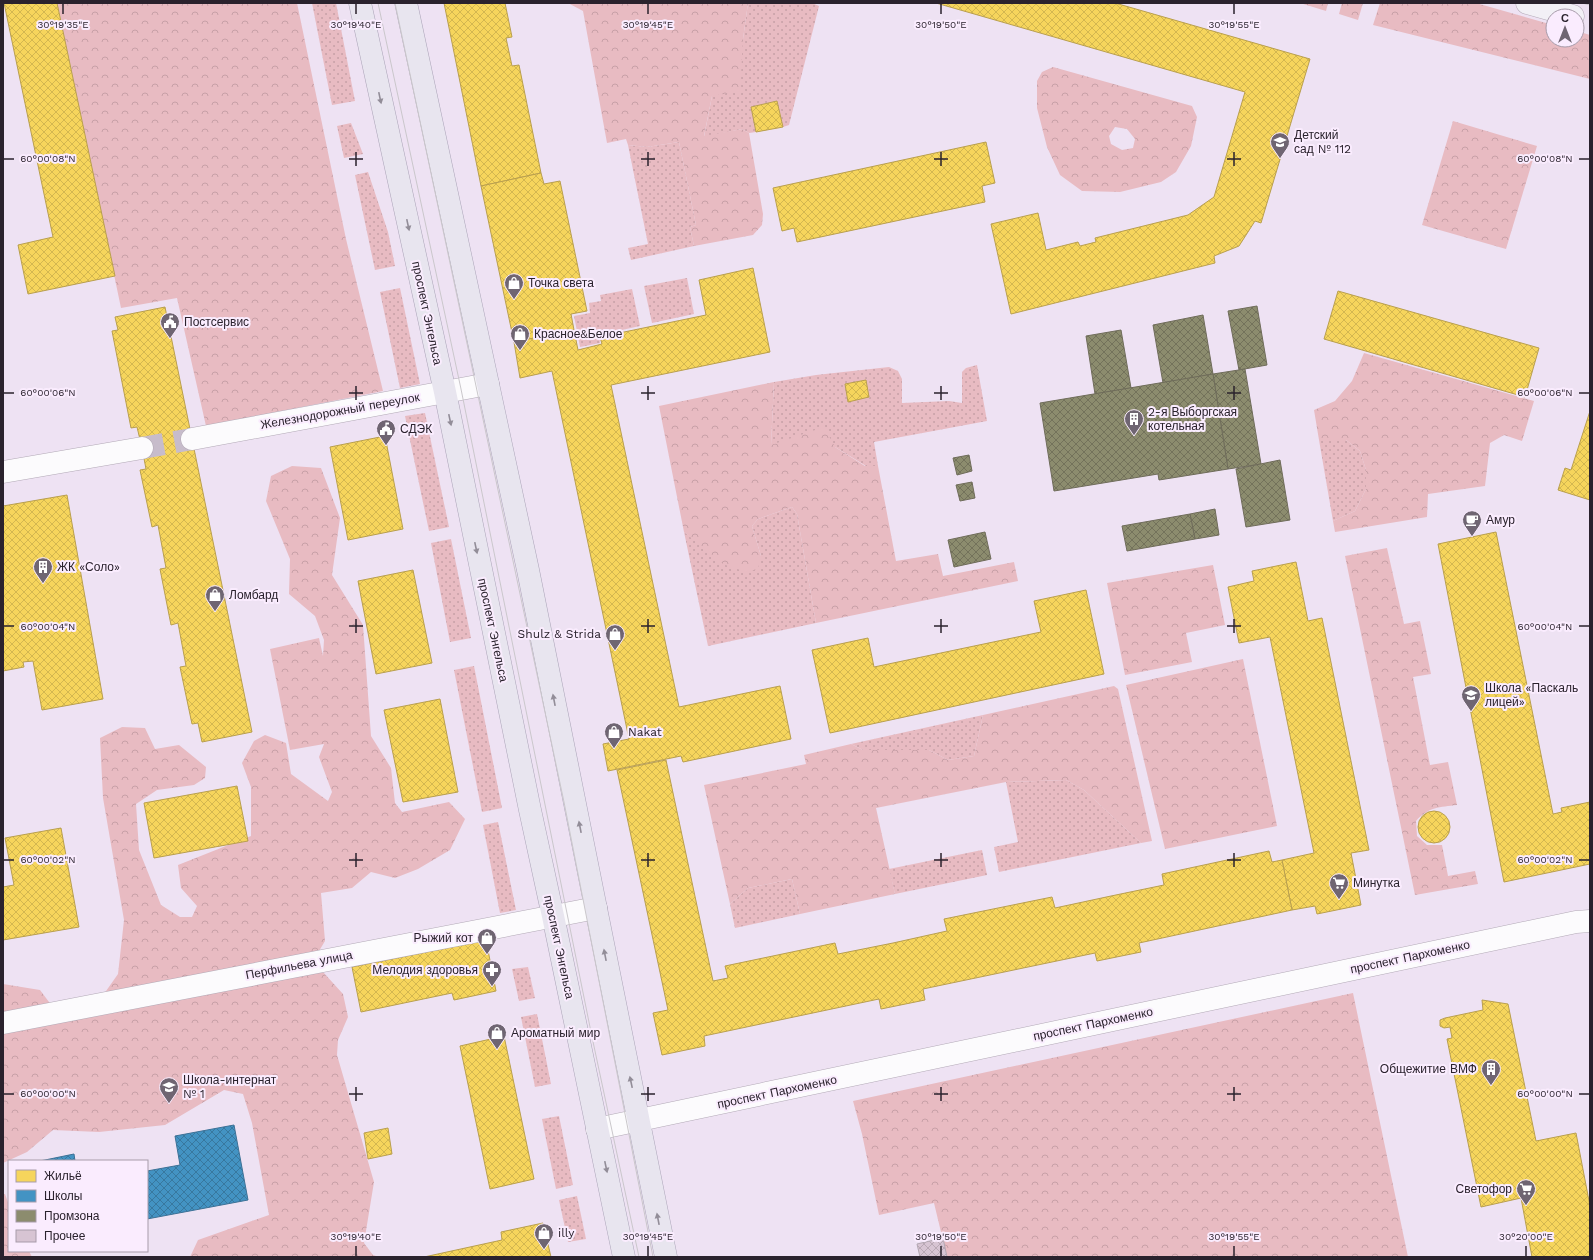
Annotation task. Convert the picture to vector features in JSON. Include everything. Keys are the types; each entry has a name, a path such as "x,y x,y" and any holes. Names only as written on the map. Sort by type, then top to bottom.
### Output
{"main road":[{"name":"проспект Энгельса","path":"360,3 445,392 624,1257"},
{"path":"406,3 528,570 666,1257"},
{"path":"1527,3 1545,8"}],"street":[{"name":"Железнодорожный переулок","path":"192,439 488,384"},
{"path":"3,472 142,448"},
{"name":"Перфильева улица","path":"3,1023 596,908"},
{"name":"проспект Пархоменко","path":"597,1129 1576,922 1590,921"}],"green space":[{"path":"57,3 297,3 346,239 383,391 206,426 177,298 121,308"},
{"path":"312,3 336,3 355,101 332,105"},
{"path":"568,3 748,3 743,39 740,91 712,96 704,136 742,129 749,133 763,214 762,225 753,235 694,246 690,227 696,225 679,142 647,147 628,145 626,139 607,143 583,11"},
{"path":"748,3 812,3 819,6 789,125 783,127 777,101 751,107 756,132 749,133 742,129 704,137 712,96 743,39"},
{"path":"1300,3 1328,3 1326,11"},
{"path":"1342,3 1363,3 1358,20 1339,14"},
{"path":"1380,3 1476,3 1545,23 1545,48 1585,48 1585,33 1590,35 1590,79 1373,25"},
{"path":"1053,67 1192,106 1197,117 1191,146 1176,172 1161,182 1120,192 1082,191 1060,175 1047,147 1037,108 1037,81 1042,72","holes":["1115,127 1127,129 1135,139 1133,148 1122,150 1111,144 1109,136"]},
{"path":"1453,121 1537,146 1506,249 1422,225"},
{"path":"351,123 363,154 344,158 337,126"},
{"path":"679,142 696,225 690,227 694,246 631,260 628,248 648,244 628,145 647,147"},
{"path":"368,172 388,232 395,266 375,270 355,175"},
{"path":"687,278 694,314 652,323 644,286"},
{"path":"400,288 420,384 400,388 380,292"},
{"path":"632,289 640,326 599,335 600,343 580,347 574,316 590,313 589,303 601,301 600,295"},
{"path":"1364,353 1534,401 1522,441 1504,435 1490,443 1485,486 1428,494 1427,517 1335,532 1333,521 1355,511 1366,489 1366,470 1360,451 1346,440 1319,440 1314,410 1335,401 1352,381"},
{"path":"977,365 987,421 874,442 878,466 866,466 835,447 771,445 774,382 816,375 889,367 898,371 902,379 902,403 949,401 962,403 962,372 966,368"},
{"path":"774,382 771,445 824,427 835,447 865,466 878,466 896,561 938,554 943,576 1014,562 1018,581 816,623 797,514 792,507 758,519 752,526 761,556 758,569 746,572 723,564 684,532 659,406"},
{"path":"425,413 449,527 429,531 405,416"},
{"path":"1319,440 1346,440 1360,451 1366,470 1366,489 1355,511 1333,521"},
{"path":"292,466 321,468 340,518 332,575 363,625 371,736 391,768 395,803 402,812 449,802 465,819 450,850 418,869 395,878 371,872 352,888 321,893 325,941 313,961 343,994 348,1017 338,1040 337,1055 374,1182 364,1243 373,1255 379,1257 190,1257 198,1240 269,1215 252,1123 243,1094 224,1090 165,1125 99,1132 53,1130 27,1152 3,1163 3,984 40,990 61,1018 92,1011 118,974 124,920 103,798 100,738 122,727 145,728 155,749 179,745 206,767 205,778 194,785 157,790 136,804 139,850 161,905 180,917 192,917 197,906 181,888 178,865 251,836 251,787 242,763 254,741 265,735 286,743 291,774 328,801 332,792 319,757 324,744 290,750 270,649 319,638 323,656 324,640 315,616 289,594 290,559 266,501 271,476"},
{"path":"792,507 797,514 816,623 708,646 684,532 702,545 761,556 752,526 758,519"},
{"path":"451,539 471,638 450,642 431,543"},
{"path":"1387,548 1404,624 1420,621 1431,674 1413,677 1430,765 1448,762 1457,805 1435,808 1421,816 1416,821 1417,836 1427,845 1442,845 1448,876 1475,871 1478,884 1415,895 1345,556"},
{"path":"1213,565 1225,625 1186,633 1192,662 1125,675 1107,583"},
{"path":"1243,659 1277,826 1165,849 1126,685"},
{"path":"474,666 502,808 482,812 454,670"},
{"path":"1114,686 1118,689 1152,841 1141,843 1084,790 1066,780 1006,782 876,808 895,894 800,914 792,879 748,888 730,904 704,785 806,764 804,755 851,744 863,750 929,750 948,760 974,756 983,715"},
{"path":"983,715 974,756 948,760 929,750 863,750 851,744"},
{"path":"1066,780 1084,790 1141,843 999,872 994,847 1018,842 1006,782"},
{"path":"498,822 516,910 500,913 483,825"},
{"path":"982,850 987,875 895,894 889,869"},
{"path":"792,879 800,914 735,928 730,904 748,888"},
{"path":"528,967 535,998 519,1001 512,969"},
{"path":"1353,993 1408,1257 947,1257 934,1203 879,1215 862,1134 853,1101"},
{"path":"537,1014 551,1084 535,1087 521,1017"},
{"path":"559,1116 573,1185 556,1189 542,1119"},
{"path":"3,1194 5,1194 8,1202 8,1252 30,1252 32,1257 3,1257"},
{"path":"577,1196 586,1239 568,1242 559,1200"}],"building: Жильё":[{"path":"4,3 57,3 115,276 28,294 18,245 53,237"},
{"path":"444,3 505,3 512,37 506,38 512,66 519,65 541,173 481,186"},
{"path":"936,3 1115,3 1310,59 1261,223 1255,221 1239,246 1214,256 1215,263 1011,314 991,224 1038,213 1046,250 1078,242 1080,246 1096,242 1095,238 1188,215 1214,197 1245,92"},
{"path":"777,101 783,127 756,132 751,107"},
{"path":"986,142 995,183 982,186 985,202 797,242 794,228 782,231 773,188"},
{"path":"541,173 544,184 560,181 587,311 571,314 574,330 514,342 481,186"},
{"path":"753,268 770,352 611,385 679,707 780,686 791,739 683,762 681,756 608,771 603,744 629,739 552,371 520,378 514,342 574,330 578,350 602,344 600,337 706,315 699,280"},
{"path":"1338,291 1539,348 1525,397 1324,339"},
{"path":"165,307 252,732 202,742 198,723 192,724 180,667 186,666 178,623 171,625 160,569 166,568 158,525 152,527 140,470 146,469 142,448 137,427 131,428 112,331 118,330 115,317"},
{"path":"866,380 869,397 848,402 845,384"},
{"path":"1590,411 1590,500 1558,490 1565,468 1571,470"},
{"path":"385,436 403,529 348,540 330,447"},
{"name":"ЖК «Соло»","path":"67,495 103,699 42,710 33,661 23,662 24,667 3,671 3,506"},
{"path":"1496,532 1553,814 1562,812 1561,808 1590,802 1590,864 1504,882 1438,544"},
{"path":"1296,562 1308,621 1322,618 1369,850 1351,853 1361,905 1317,914 1315,906 1292,910 1282,860 1314,853 1270,637 1239,643 1228,587 1254,581 1252,571"},
{"path":"413,570 432,663 376,674 358,581"},
{"path":"1086,590 1104,674 830,733 812,650 868,638 874,667 1041,632 1034,601"},
{"path":"440,699 458,792 403,802 384,710"},
{"path":"666,760 713,981 728,978 725,966 835,943 838,954 893,943 947,931 944,919 1052,897 1055,908 1164,885 1162,874 1269,851 1272,862 1282,860 1292,910 1139,943 1141,952 1097,961 1095,953 923,989 925,1000 881,1009 879,999 704,1036 705,1046 662,1055 653,1013 668,1010 617,770"},
{"path":"237,786 248,841 154,858 144,803"},
{"path":"1434,811 1443,814 1447,818 1450,827 1447,836 1443,840 1434,843 1425,840 1421,836 1418,827 1421,818 1425,814"},
{"path":"61,828 79,927 3,940 3,887 14,885 5,838"},
{"path":"486,940 496,991 454,1000 452,993 361,1012 352,967"},
{"name":"Общежитие ВМФ","path":"1482,1000 1508,1004 1536,1141 1576,1133 1590,1206 1590,1257 1532,1257 1521,1198 1481,1207 1447,1039 1452,1038 1450,1027 1444,1028 1440,1026 1440,1020 1483,1010"},
{"path":"504,1036 534,1179 490,1189 460,1046"},
{"path":"388,1128 392,1154 368,1159 364,1133"},
{"path":"543,1223 551,1257 424,1257 502,1240 501,1232"}],"building: Школы":[{"path":"234,1125 248,1200 148,1219 148,1171 180,1165 175,1136"},
{"path":"74,1154 75,1160 45,1160"}],"building: Промзона":[{"path":"1257,306 1267,365 1239,370 1228,311"},
{"path":"1203,315 1213,374 1163,383 1153,325"},
{"path":"1121,330 1131,388 1095,394 1086,336"},
{"path":"1245,369 1261,464 1228,469 1213,374"},
{"name":"2-я Выборгская котельная","path":"1213,374 1228,469 1159,480 1158,474 1054,491 1040,403"},
{"path":"969,455 972,471 957,475 953,458"},
{"path":"1280,460 1290,520 1246,527 1236,469"},
{"path":"972,482 975,498 960,501 956,485"},
{"path":"1215,509 1219,535 1195,539 1190,514"},
{"path":"1190,514 1195,539 1127,551 1122,526"},
{"path":"985,532 991,559 954,567 948,540"}],"building: Прочее":[{"path":"943,1238 947,1257 920,1257 917,1244"}],"tunnel":[{"path":"142,448 192,439"}],"tram line":[{"path":"378,3 461,389 592,1037 639,1257"},
{"path":"395,3 564,802 653,1257"},
{"path":"1582,3 1590,5"}],"place":[{"name":"Детский сад № 112","path":"1280,159"},
{"name":"Точка света","path":"514,300"},
{"name":"Постсервис","path":"170,339"},
{"name":"Красное&Белое","path":"520,351"},
{"name":"2-я Выборгская котельная","path":"1134,436"},
{"name":"СДЭК","path":"386,446"},
{"name":"Амур","path":"1472,537"},
{"name":"ЖК «Соло»","path":"43,584"},
{"name":"Ломбард","path":"215,612"},
{"name":"Shulz & Strida","path":"615,651"},
{"name":"Школа «Паскаль лицей»","path":"1471,712"},
{"name":"Nakat","path":"614,749"},
{"name":"Минутка","path":"1339,900"},
{"name":"Рыжий кот","path":"487,955"},
{"name":"Мелодия здоровья","path":"492,987"},
{"name":"Ароматный мир","path":"497,1050"},
{"name":"Общежитие ВМФ","path":"1491,1086"},
{"name":"Школа-интернат № 1","path":"169,1104"},
{"name":"Светофор","path":"1526,1206"},
{"name":"illy","path":"544,1250"}]}
